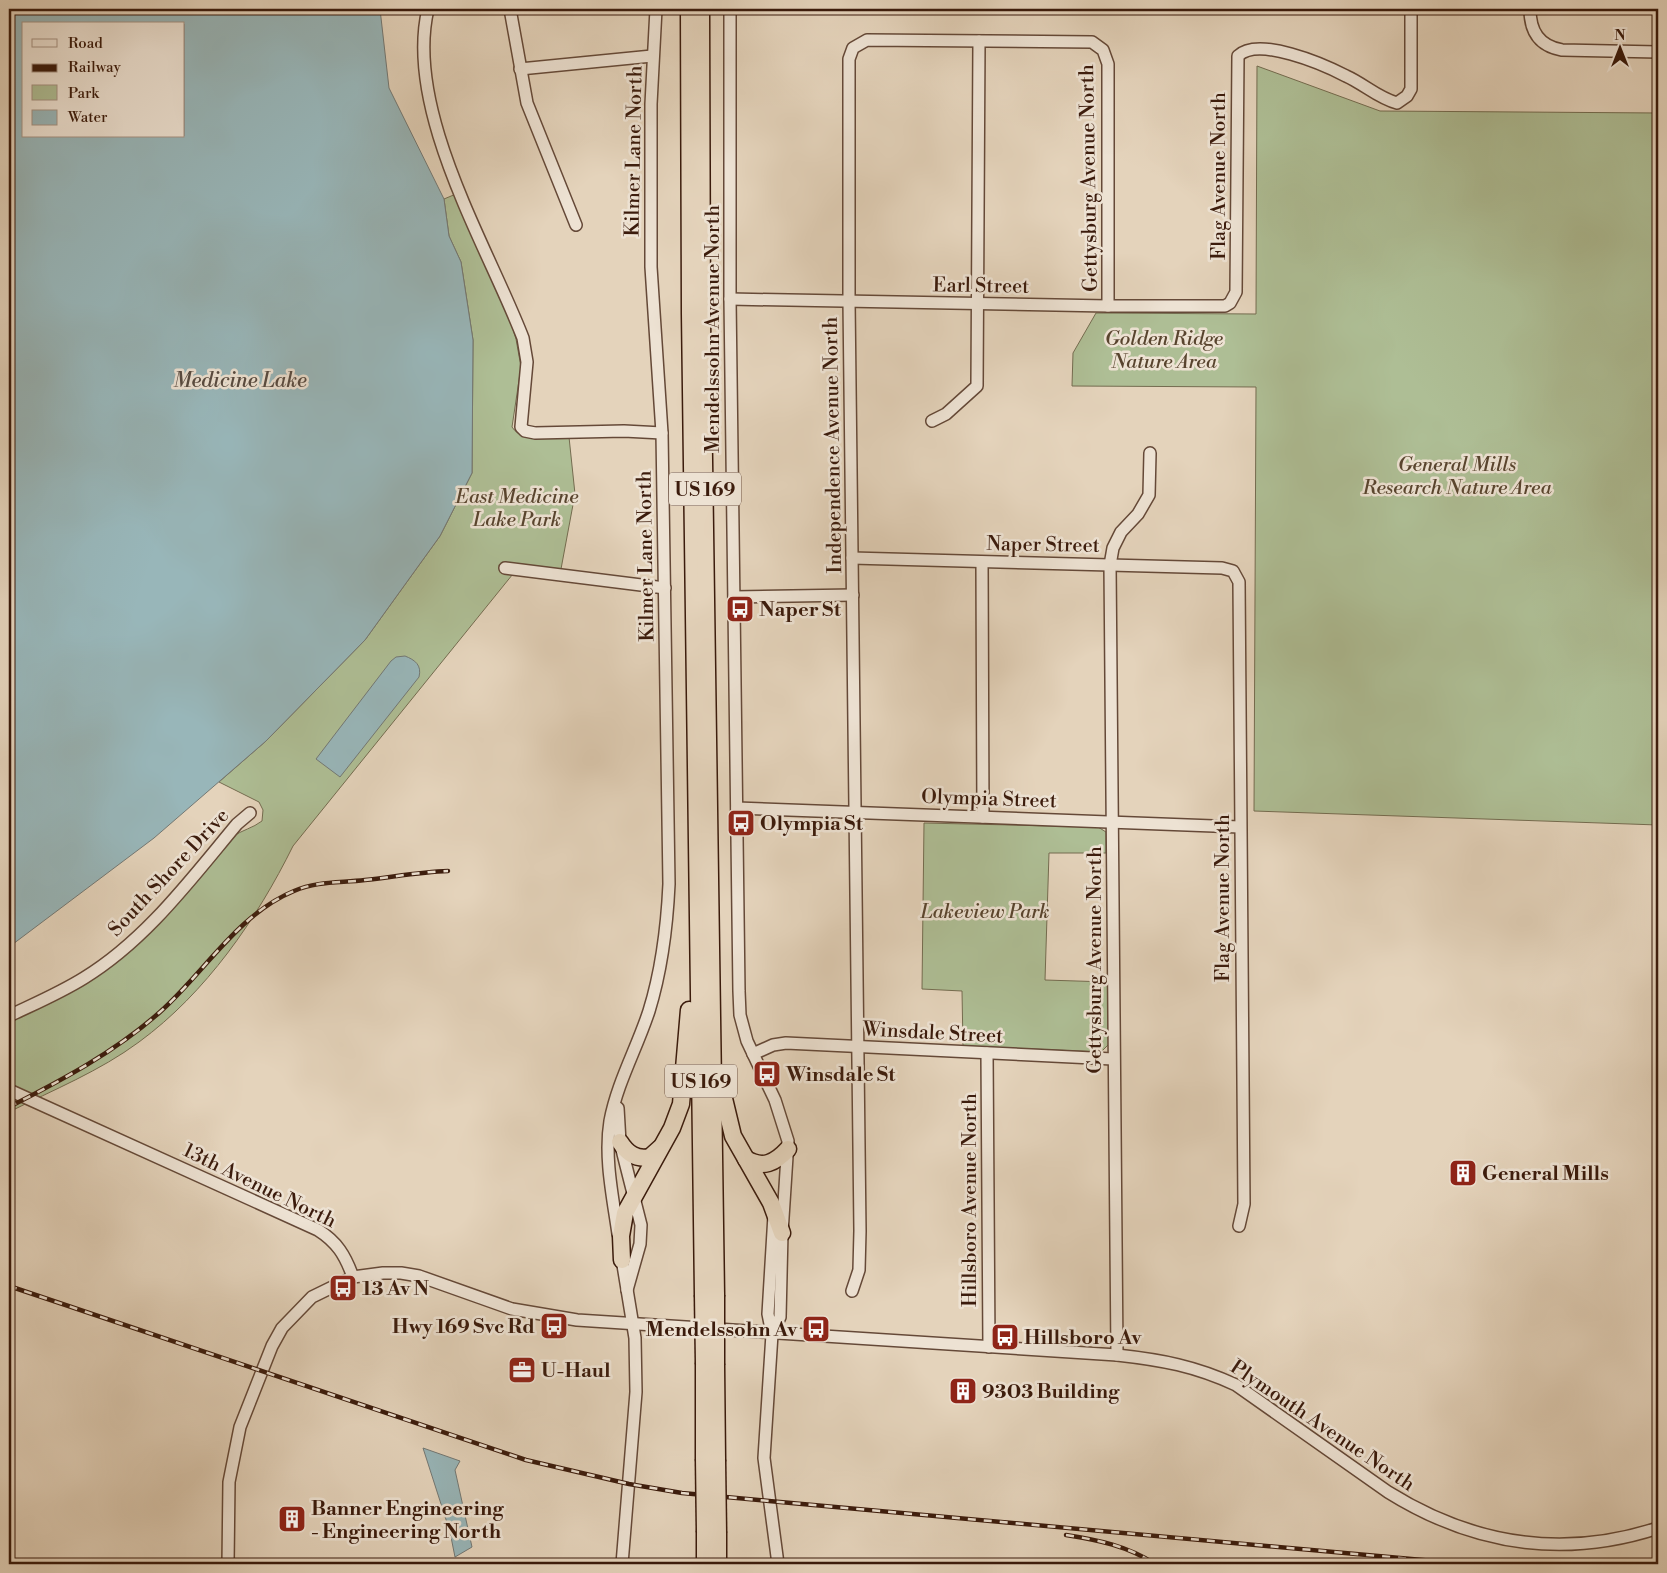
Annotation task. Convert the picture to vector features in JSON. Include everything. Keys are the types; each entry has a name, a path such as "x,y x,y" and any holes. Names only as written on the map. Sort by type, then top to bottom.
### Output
{"highway":[{"name":"US 169","path":"689,9 690,314 697,868 709,1295 711,1460 711,1532 705,1564"},
{"name":"US 169","path":"701,9 702,321 711,953 709,1295"},
{"path":"622,1260 622,1224 634,1195 663,1144 677,1114 684,1086 697,868"},
{"path":"711,953 724,1103 733,1136 775,1212 782,1233"},
{"path":"620,1142 630,1154 644,1158 655,1154 663,1144"},
{"path":"746,1159 760,1165 773,1162 788,1149"},
{"name":"US 169","path":"711,1532 718,1564"}],"street":[{"path":"428,9 425,22 424,51 437,129 460,193 522,338 527,362 520,427 525,431 535,433 624,431 662,433"},
{"path":"510,9 527,103 576,225"},
{"name":"Kilmer Lane North","path":"622,1564 636,1392 635,1338 608,1155 610,1123 649,1011 662,955 667,921 669,884 662,433 651,267 652,56 656,9"},
{"name":"Mendelssohn Avenue North","path":"730,9 730,299 740,1015 746,1041 782,1115 788,1149 782,1233 780,1317 772,1334"},
{"name":"Flag Avenue North","path":"1230,303 1236,292 1238,56 1243,50 1253,48 1266,49 1312,62 1346,76 1386,100 1397,103 1402,101 1411,89 1410,9"},
{"path":"1530,9 1532,27 1539,40 1551,48 1562,50 1658,52"},
{"name":"Independence Avenue North","path":"852,1291 859,1270 849,300 849,60 853,48 867,40 979,41"},
{"path":"932,421 946,414 977,386 979,41"},
{"name":"Gettysburg Avenue North","path":"979,41 1092,42 1103,50 1108,64 1108,306"},
{"path":"520,69 652,56"},
{"name":"Earl Street","path":"730,299 1108,306 1219,306 1230,303"},
{"name":"Gettysburg Avenue North","path":"1117,1355 1110,565 1113,548 1121,532 1138,514 1149,494 1150,453"},
{"name":"Naper Street","path":"852,558 1222,568 1233,571"},
{"path":"982,562 983,817"},
{"path":"505,568 665,588"},
{"name":"Flag Avenue North","path":"1233,571 1239,582 1244,1204 1239,1226"},
{"path":"734,597 853,595"},
{"name":"Olympia Street","path":"737,808 1240,827"},
{"name":"South Shore Drive","path":"9,1016 84,978 116,954 147,927 237,824 250,813"},
{"name":"Winsdale Street","path":"753,1054 773,1045 786,1043 1113,1059"},
{"name":"Hillsboro Avenue North","path":"987,1053 989,1347"},
{"name":"13th Avenue North","path":"9,1090 318,1230 336,1243 346,1259 353,1277"},
{"name":"Kilmer Lane North","path":"618,1096 620,1142 641,1225 640,1244 627,1291"},
{"name":"Mendelssohn Avenue North","path":"778,1564 764,1458 772,1334 768,1314 775,1212 788,1149"},
{"path":"228,1564 229,1482 240,1426 261,1372 282,1328 295,1312 327,1288 353,1277 383,1273 419,1276 520,1310 576,1320 632,1324"},
{"name":"Plymouth Avenue North","path":"632,1324 1117,1355 1176,1363 1215,1374 1236,1385 1413,1508 1468,1532 1526,1542 1575,1544 1608,1541 1658,1528"}],"green space":[{"name":"General Mills Research Nature Area","path":"1257,66 1380,111 1658,113 1658,825 1254,811 1256,387 1072,386 1073,353 1096,313 1256,314"},
{"name":"East Medicine Lake Park","path":"456,194 508,313 516,339 521,367 512,427 523,436 530,438 569,437 575,494 561,569 521,564 293,846 263,901 246,927 208,978 186,1001 163,1023 124,1052 76,1080 9,1112 9,1021 88,981 232,837 262,821 263,810 259,802 219,782 266,741 365,640 440,536 472,473 473,340 461,262 449,236 444,199"},
{"name":"Lakeview Park","path":"924,823 1098,827 1106,832 1106,853 1049,853 1045,980 1108,982 1109,1044 1101,1052 963,1046 962,991 922,989"}],"water":[{"name":"Medicine Lake","path":"9,9 380,9 389,88 444,199 449,236 461,262 473,340 472,473 440,536 365,640 266,741 154,838 9,947"},
{"path":"405,656 412,659 419,666 419,677 340,777 316,759 391,661 396,657"},
{"path":"423,1448 460,1461 455,1470 472,1547 455,1557 450,1532"}],"railway":[{"path":"9,1107 88,1064 125,1040 160,1012 239,929 274,901 294,891 320,884 448,871"},
{"path":"9,1286 526,1460 629,1484 682,1493 1467,1564"},
{"path":"1066,1535 1123,1548 1155,1564"}],"place":[{"name":"Naper St","path":"740,609"},
{"name":"Olympia St","path":"741,823"},
{"name":"Winsdale St","path":"767,1074"},
{"name":"General Mills","path":"1463,1173"},
{"name":"13 Av N","path":"343,1288"},
{"name":"Hwy 169 Svc Rd","path":"554,1326"},
{"name":"Mendelssohn Av","path":"816,1329"},
{"name":"Hillsboro Av","path":"1005,1337"},
{"name":"U-Haul","path":"522,1370"},
{"name":"9303 Building","path":"963,1391"},
{"name":"Banner Engineering - Engineering North","path":"292,1519"}],"park label":[{"name":"Golden Ridge Nature Area","path":"1164,350"}]}
